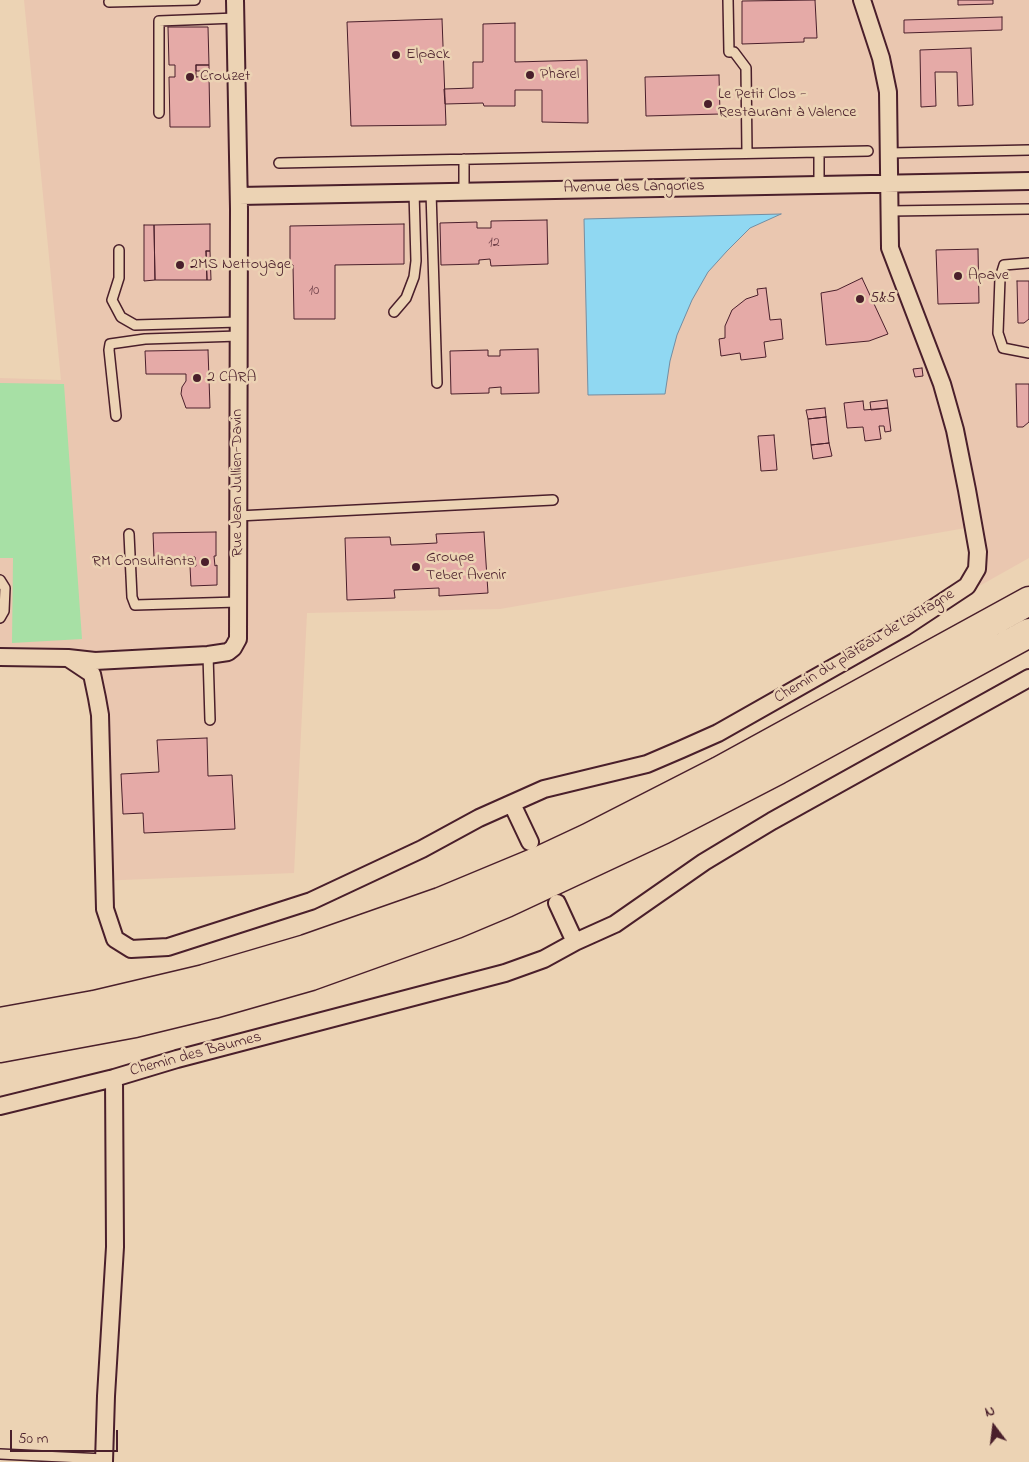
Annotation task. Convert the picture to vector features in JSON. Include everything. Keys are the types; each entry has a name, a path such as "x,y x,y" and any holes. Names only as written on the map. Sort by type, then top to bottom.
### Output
{"highway":[{"path":"0,1022 94,1005 259,964 390,921 473,888 588,838 719,771 1029,601"},
{"path":"0,1048 126,1025 232,999 311,976 456,924 543,886 662,830 778,770 1029,633"}],"street":[{"name":"Rue Jean Jullien-Davin","path":"68,658 95,661 208,655 228,652 233,648 238,639 239,196 235,0"},
{"name":"Chemin du plateau de Lautagne","path":"512,804 544,789 647,764 718,733 904,627 967,586 977,568 978,552 957,439 942,384 890,248 888,92 881,58 862,0"},
{"name":"Avenue des Langories","path":"239,196 1029,181"},
{"path":"0,657 68,658 92,674 100,715 105,909 115,938 131,949 168,947 311,901 422,849 479,818 512,804 530,842"},
{"path":"557,903 575,942 615,924 704,862 772,821 1029,678"},
{"name":"Chemin des Baumes","path":"104,1460 115,1247 114,1078 177,1059 505,974 544,959 575,942"},
{"path":"0,1106 114,1078"}],"lane":[{"path":"109,2 194,0"},
{"path":"728,0 729,52 734,52 746,68 747,154"},
{"path":"159,113 158,21 236,18"},
{"path":"890,153 1029,150"},
{"path":"279,163 868,151"},
{"path":"819,152 819,184"},
{"path":"464,159 464,191"},
{"path":"394,312 406,298 414,277 416,261 414,192"},
{"path":"431,192 437,383"},
{"path":"890,211 1029,209"},
{"path":"119,250 119,278 112,300 121,317 135,325 239,329"},
{"path":"1029,263 1004,265 1000,278 998,333 1004,348 1029,353"},
{"path":"116,416 110,344 239,329"},
{"path":"238,516 553,500"},
{"path":"129,534 132,597 136,605 238,602"},
{"path":"0,580 5,588 4,611 0,618"},
{"path":"208,655 210,720"},
{"path":"0,1454 104,1460"}],"shaded area":[{"path":"24,0 1029,0 1029,558 974,589 985,555 983,525 500,609 307,613 294,873 97,881 93,694 83,676 62,666 0,664 0,378 61,380"}],"green space":[{"path":"0,383 64,384 82,639 12,643 13,558 0,558"}],"water":[{"path":"781,214 750,228 708,272 692,300 677,335 670,361 665,394 588,395 584,219"}],"building":[{"path":"815,0 817,38 804,38 804,42 742,44 742,1"},
{"path":"958,0 993,0 993,4 958,5"},
{"path":"1002,17 1002,30 904,33 904,20"},
{"name":"Elpack","path":"442,19 446,125 351,126 347,22"},
{"name":"Pharel","path":"515,23 515,62 587,60 588,123 542,122 542,90 515,90 515,106 484,106 483,103 445,104 444,89 473,88 473,62 483,62 483,24"},
{"name":"Crouzet","path":"168,27 208,27 209,65 196,65 196,77 209,76 210,127 170,127 169,77 175,77 175,65 169,65"},
{"path":"971,48 973,105 958,106 957,72 935,72 936,106 921,107 920,50"},
{"path":"196,65 209,65 209,71 196,71"},
{"path":"719,75 720,114 646,116 645,77"},
{"path":"547,220 548,264 491,266 490,259 479,260 479,264 441,265 440,223 477,222 477,228 491,228 491,221"},
{"name":"2MS Nettoyage","path":"210,224 210,251 206,251 207,280 155,280 154,225"},
{"path":"404,224 404,264 335,265 335,319 294,319 293,265 290,265 290,226"},
{"path":"144,225 154,225 155,280 144,281"},
{"name":"Apave","path":"978,249 979,303 938,304 936,250"},
{"path":"206,251 210,251 211,280 207,280"},
{"path":"862,278 888,334 869,341 826,345 821,293 837,290"},
{"path":"1017,281 1029,281 1029,319 1024,323 1018,323"},
{"path":"766,288 770,320 781,319 783,339 764,342 766,357 741,360 740,353 721,356 719,339 725,338 725,326 732,310 746,299 758,295 757,289"},
{"path":"538,349 539,393 501,394 501,387 489,388 489,393 451,394 450,351 488,350 488,356 500,356 500,350"},
{"name":"2 CARA","path":"208,350 210,408 186,408 181,394 182,387 186,381 186,374 146,374 145,351"},
{"path":"922,368 923,376 915,377 913,369"},
{"path":"1016,384 1029,384 1029,422 1023,427 1017,427"},
{"path":"887,400 888,408 871,410 870,402"},
{"path":"863,401 864,410 888,408 891,431 885,432 884,426 879,426 881,439 865,441 863,427 847,428 844,403"},
{"path":"825,408 826,417 808,419 806,410"},
{"path":"826,417 829,443 811,445 808,419"},
{"path":"774,435 777,470 761,471 758,436"},
{"path":"829,443 832,456 813,459 811,445"},
{"name":"RM Consultants","path":"216,532 216,556 214,556 215,566 217,565 217,585 191,586 190,566 196,566 195,557 154,558 153,533"},
{"name":"Groupe Teber Avenir","path":"484,532 488,593 439,596 439,588 394,590 395,598 347,600 345,538 390,537 391,545 418,544 437,543 436,534"},
{"path":"207,738 208,776 232,775 235,829 144,833 143,813 123,814 121,774 159,772 157,740"}],"place":[{"name":"Elpack","path":"396,55"},
{"name":"Pharel","path":"530,75"},
{"name":"Crouzet","path":"190,77"},
{"name":"Le Petit Clos - Restaurant à Valence","path":"708,104"},
{"name":"2MS Nettoyage","path":"180,265"},
{"name":"Apave","path":"958,276"},
{"name":"5&5","path":"860,299"},
{"name":"2 CARA","path":"197,378"},
{"name":"RM Consultants","path":"205,562"},
{"name":"Groupe Teber Avenir","path":"416,567"}]}
